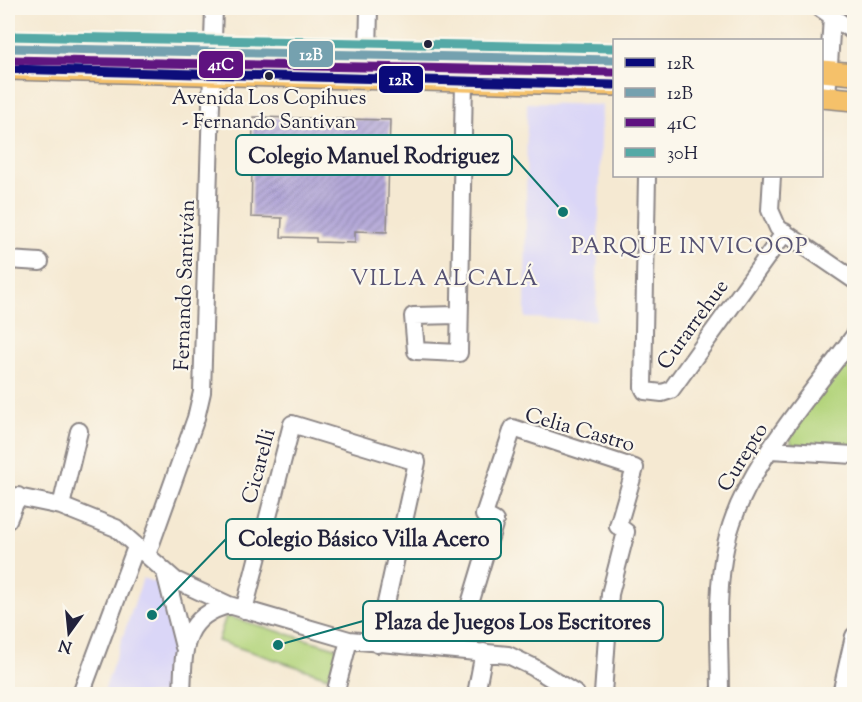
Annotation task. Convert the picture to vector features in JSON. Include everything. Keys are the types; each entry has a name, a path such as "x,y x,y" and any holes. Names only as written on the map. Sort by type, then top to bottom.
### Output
{"main road":[{"path":"8,48 464,80 613,85"},
{"path":"8,69 212,63 368,55 613,60"},
{"path":"825,71 855,74"},
{"path":"824,97 855,100"}],"street":[{"name":"Fernando Santiván","path":"81,694 196,418 202,392 214,8"},
{"path":"368,55 369,8"},
{"path":"826,12 855,32"},
{"path":"824,97 826,12"},
{"path":"458,315 464,80"},
{"name":"Curarrehue","path":"647,177 643,387 645,391 662,393 672,390 785,232"},
{"path":"772,177 771,216 778,228 855,280"},
{"path":"8,260 40,262"},
{"name":"Curepto","path":"720,694 721,580 726,543 741,498 771,450 855,336"},
{"name":"Cicarelli","path":"236,608 292,424 417,462 377,644"},
{"name":"Celia Castro","path":"456,650 495,521 484,515 513,429 635,468 618,526 626,532 610,594 603,694"},
{"path":"61,506 79,431"},
{"path":"771,450 855,455"},
{"path":"8,519 13,495 61,506 116,528 165,572 188,588 236,608 349,640 484,652 521,660 576,694"},
{"path":"165,572 184,648 183,694"},
{"path":"184,648 192,628 200,620 218,608 236,608"},
{"path":"841,694 855,636"},
{"path":"335,694 349,640"},
{"path":"476,694 484,652"}],"shaded area":[{"path":"527,103 602,105 596,320 525,318"},
{"path":"143,578 170,588 177,643 178,694 103,694"}],"green space":[{"path":"854,346 854,450 791,444 790,432"},
{"path":"226,616 339,649 328,677 218,641"}],"building":[{"path":"253,117 390,120 387,232 355,231 355,243 316,242 316,238 281,237 282,218 251,217"}],"transit line":[{"name":"30H","path":"8,36 613,48"},
{"name":"12B","path":"8,48 613,60"},
{"name":"41C","path":"8,60 613,72"},
{"name":"12R","path":"8,69 613,85"}],"place":[{"name":"Avenida Los Copihues - Fernando Santivan","path":"269,76"},
{"name":"Colegio Manuel Rodriguez","path":"563,212"},
{"name":"Colegio Básico Villa Acero","path":"152,615"},
{"name":"Plaza de Juegos Los Escritores","path":"278,645"}],"district":[{"name":"PARQUE INVICOOP","path":"690,245"},
{"name":"VILLA ALCALÁ","path":"445,277"}]}
